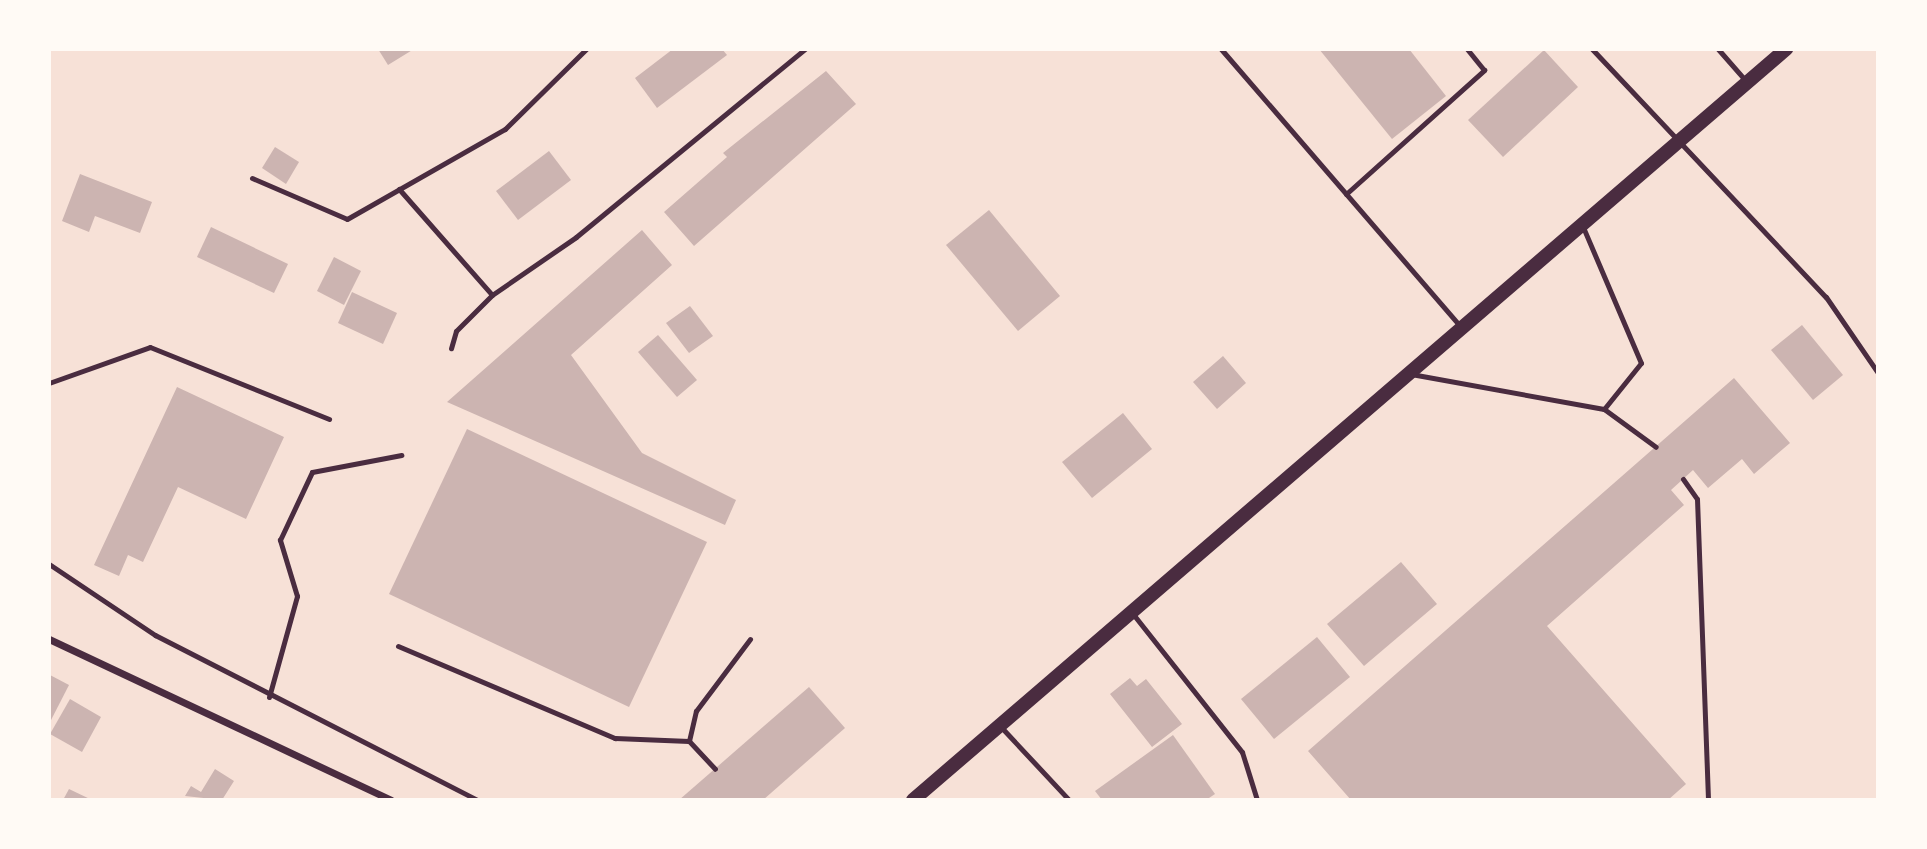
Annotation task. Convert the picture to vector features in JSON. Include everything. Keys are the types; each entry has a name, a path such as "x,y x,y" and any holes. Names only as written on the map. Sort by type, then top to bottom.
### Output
{"main road":[{"path":"913,800 1133,614 1461,327 1786,49"}],"street":[{"path":"49,639 391,800"}],"lane":[{"path":"252,178 346,219 505,129 586,49"},
{"path":"451,348 456,331 492,295 576,237 805,49"},
{"path":"1221,49 1461,327"},
{"path":"1346,194 1484,71 1467,49"},
{"path":"1592,49 1675,144 1826,297 1878,373"},
{"path":"1718,49 1748,82"},
{"path":"399,189 492,295"},
{"path":"1581,224 1641,363 1604,409"},
{"path":"49,383 150,346 329,419"},
{"path":"1407,374 1604,409 1656,447"},
{"path":"270,697 297,596 280,540 312,472 401,455"},
{"path":"1683,479 1697,499 1708,800"},
{"path":"49,564 144,628 270,697 478,800"},
{"path":"1133,614 1242,752 1257,800"},
{"path":"689,741 696,711 750,639"},
{"path":"398,646 615,738 689,741 715,768"},
{"path":"1001,727 1069,800"}],"building":[{"path":"378,49 414,49 388,65"},
{"path":"673,49 722,49 727,55 657,108 635,78"},
{"path":"1319,49 1409,49 1446,96 1392,139"},
{"path":"1544,50 1578,87 1503,157 1468,120"},
{"path":"826,71 856,104 694,246 664,212 727,157 723,153"},
{"path":"275,147 299,162 286,184 262,168"},
{"path":"549,151 571,180 518,220 496,191"},
{"path":"80,174 152,202 140,233 95,216 89,232 62,221"},
{"path":"989,210 1060,296 1018,331 946,245"},
{"path":"211,227 288,264 274,293 197,257"},
{"path":"642,230 672,265 571,355 642,453 736,500 725,525 447,402"},
{"path":"334,257 361,271 344,305 317,291"},
{"path":"352,292 397,313 383,344 338,323"},
{"path":"690,306 713,336 689,353 666,323"},
{"path":"1802,325 1843,375 1813,400 1771,350"},
{"path":"658,335 697,380 677,397 638,352"},
{"path":"1223,356 1246,383 1217,409 1193,382"},
{"path":"1734,378 1790,443 1754,474 1742,459 1708,488 1693,470 1671,490 1684,505 1547,626 1686,784 1668,800 1351,800 1308,751"},
{"path":"177,387 284,437 246,519 178,487 143,562 128,555 119,576 94,565"},
{"path":"1123,413 1152,449 1092,498 1062,462"},
{"path":"467,429 707,542 629,707 389,594"},
{"path":"1401,562 1437,604 1364,666 1327,624"},
{"path":"1317,637 1350,677 1274,739 1241,699"},
{"path":"50,675 69,685 49,724 49,677"},
{"path":"1130,678 1137,686 1146,679 1182,724 1152,747 1110,694"},
{"path":"809,687 845,728 763,800 679,800"},
{"path":"70,699 101,717 82,752 50,734"},
{"path":"1173,735 1215,794 1206,800 1102,800 1095,791"},
{"path":"215,769 234,781 222,800 185,796 191,786 201,792"},
{"path":"69,789 92,800 63,800"}]}
